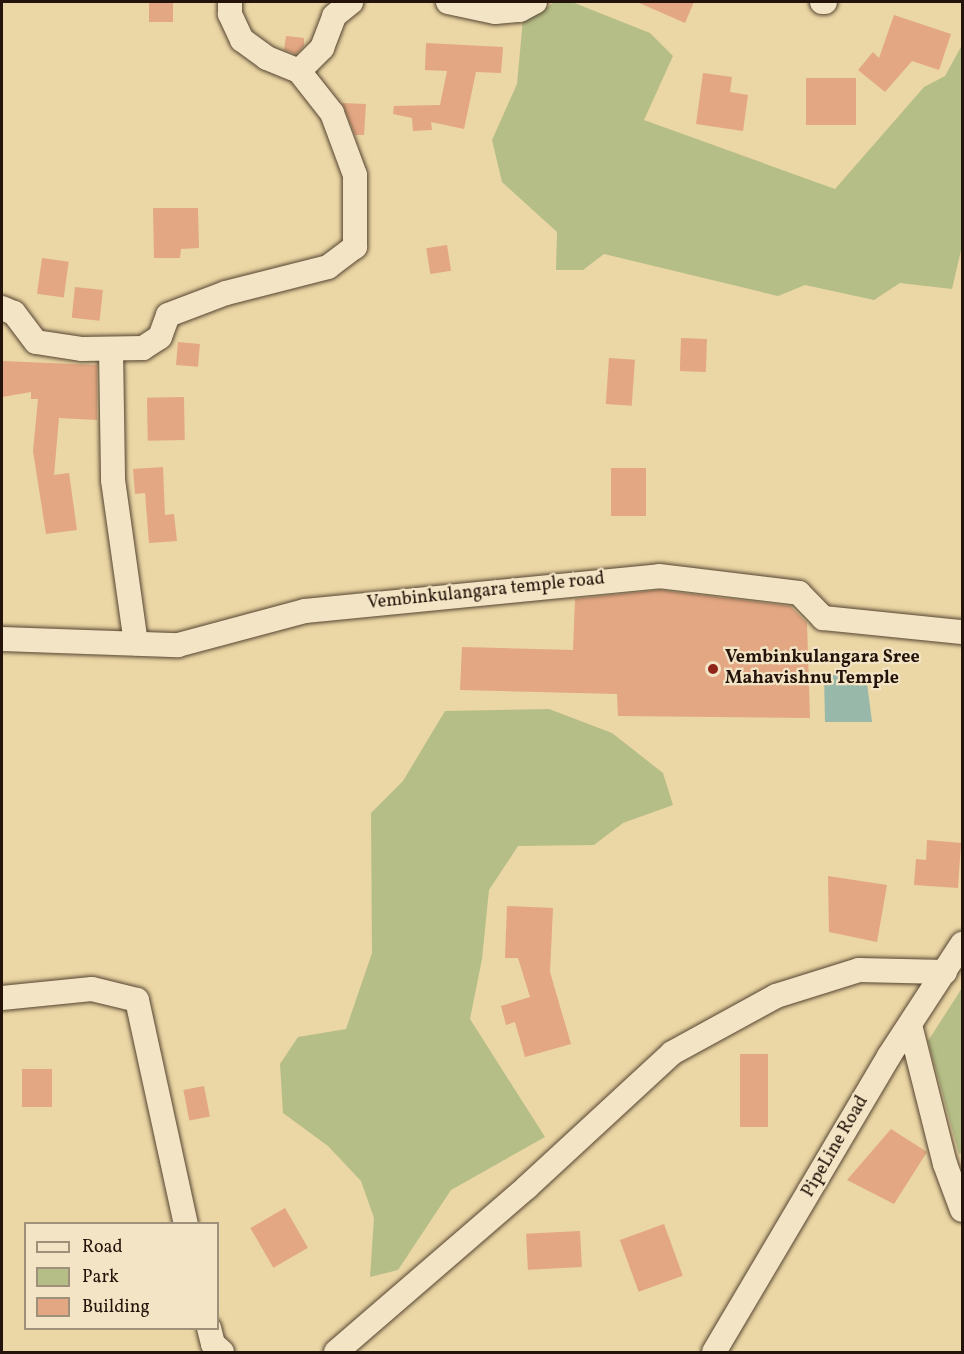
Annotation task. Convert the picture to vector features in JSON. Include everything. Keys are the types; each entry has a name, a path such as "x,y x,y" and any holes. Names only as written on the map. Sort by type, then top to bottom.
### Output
{"street":[{"path":"2,308 14,313 36,342 82,349 142,348 160,337 168,315 226,293 328,267 355,247 355,175 332,112 299,71 267,58 242,40 230,14 230,2"},
{"path":"299,71 322,48 334,16 351,2"},
{"path":"448,2 495,12 520,10 535,2"},
{"path":"111,349 113,480 136,643"},
{"name":"Vembinkulangara temple road","path":"2,639 178,645 305,611 659,576 799,593 824,618 963,633"},
{"name":"PipeLine Road","path":"714,1353 910,1024 963,945"},
{"path":"336,1353 527,1187 672,1053 776,996 859,970 945,972"},
{"path":"2,998 92,989 137,1000 186,1222"},
{"path":"910,1024 945,1164 963,1210"},
{"path":"209,1330 213,1344 222,1353"}],"green space":[{"path":"554,2 572,2 650,33 673,56 644,120 835,189 924,87 945,76 962,45 962,246 952,289 900,283 874,300 805,285 778,296 604,254 583,270 556,270 557,232 502,182 492,140 517,84 523,19 540,13"},
{"path":"549,709 612,733 663,773 673,805 623,823 594,845 518,846 489,890 482,959 470,1019 545,1137 451,1190 398,1270 370,1277 374,1218 361,1181 328,1146 283,1113 280,1064 298,1037 346,1029 372,953 371,813 403,781 445,711"},
{"path":"962,988 962,1153 959,1154 928,1041"}],"shaded area":[{"path":"824,675 866,675 872,722 825,722"}],"building":[{"path":"149,2 173,2 173,22 149,22"},
{"path":"637,2 694,2 685,23"},
{"path":"894,15 951,34 939,70 912,61 885,92 858,70 873,52 879,58"},
{"path":"286,36 304,38 304,46 296,54 284,50"},
{"path":"426,43 503,47 501,73 476,72 464,129 431,122 432,130 413,131 412,118 393,114 394,106 440,105 447,71 425,70"},
{"path":"703,73 732,77 730,92 748,95 743,131 696,124"},
{"path":"806,78 856,78 856,125 806,125"},
{"path":"342,103 366,104 364,135 355,135"},
{"path":"153,208 198,208 199,248 181,249 180,258 154,258"},
{"path":"447,245 451,271 430,274 426,248"},
{"path":"42,258 69,262 64,297 37,294"},
{"path":"75,287 103,290 100,321 72,318"},
{"path":"681,338 707,339 706,372 680,371"},
{"path":"178,342 200,344 198,367 176,365"},
{"path":"609,358 635,360 632,406 606,404"},
{"path":"2,361 97,365 97,420 59,418 54,475 69,473 77,530 46,534 33,451 38,399 31,399 31,392 2,397"},
{"path":"184,397 185,440 148,441 147,398"},
{"path":"163,467 165,515 174,514 177,541 149,543 145,493 135,494 133,469"},
{"path":"611,468 646,468 646,516 611,516"},
{"name":"Vembinkulangara Sree Mahavishnu Temple","path":"659,590 790,606 807,623 810,718 618,716 617,694 460,690 462,647 573,650 575,599"},
{"path":"927,840 961,843 958,888 914,885 916,859 926,860"},
{"path":"828,876 887,885 877,942 829,932"},
{"path":"507,906 553,908 550,972 571,1044 525,1057 515,1022 506,1025 501,1006 530,997 518,958 505,958"},
{"path":"740,1054 768,1054 768,1127 740,1127"},
{"path":"22,1069 52,1069 52,1107 22,1107"},
{"path":"204,1086 210,1116 189,1120 183,1090"},
{"path":"891,1129 927,1152 894,1204 847,1180"},
{"path":"285,1208 308,1248 273,1268 250,1228"},
{"path":"664,1224 683,1276 639,1292 620,1240"},
{"path":"580,1231 582,1267 528,1270 526,1234"}],"place":[{"name":"Vembinkulangara Sree Mahavishnu Temple","path":"713,669"}]}
